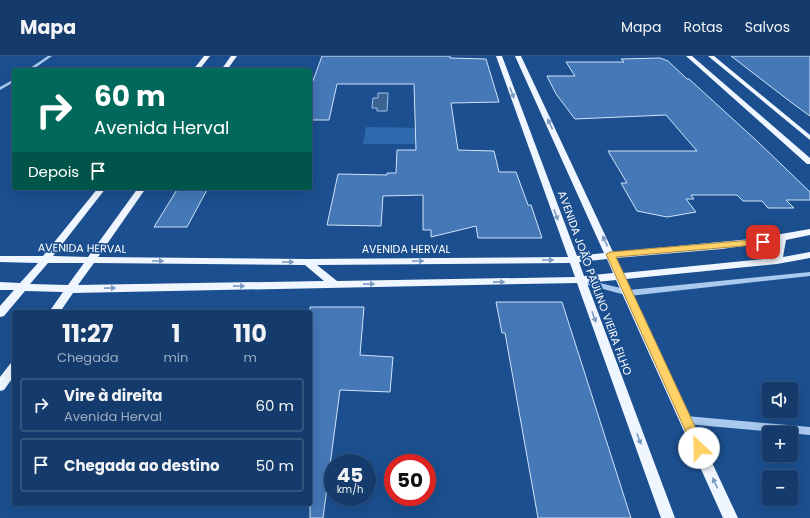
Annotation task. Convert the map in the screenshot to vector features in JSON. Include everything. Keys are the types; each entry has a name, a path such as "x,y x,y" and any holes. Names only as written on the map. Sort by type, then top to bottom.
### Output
{"main road":[{"path":"198,68 207,56"},
{"path":"225,68 234,56"},
{"name":"AVENIDA JOÃO PAULINO VIEIRA FILHO","path":"499,56 668,518"},
{"name":"AVENIDA JOÃO PAULINO VIEIRA FILHO","path":"518,56 629,293 731,518"},
{"path":"689,56 810,162"},
{"path":"711,56 810,138"},
{"path":"0,313 45,260 100,190"},
{"path":"55,310 141,190"},
{"name":"AVENIDA HERVAL","path":"0,259 306,262 573,260 610,254 763,242 810,232"},
{"path":"777,262 782,238"},
{"path":"0,286 70,289 581,280 777,262 810,255"},
{"path":"306,262 336,285"},
{"path":"0,386 12,370"}],"street":[{"path":"32,68 50,56"},
{"path":"0,89 12,81"},
{"path":"581,280 629,293 810,274"},
{"path":"686,420 810,431"}],"shaded area":[{"path":"378,93 388,93 387,111 377,111 377,108 372,108 373,98 378,98"},
{"path":"366,127 429,128 430,144 363,144"}],"building":[{"path":"322,56 450,56 450,58 486,59 499,102 451,103 458,150 494,151 499,172 516,172 528,205 531,205 542,238 478,238 476,226 431,237 431,230 423,230 423,195 383,196 381,226 327,225 338,174 387,175 387,173 396,173 397,150 416,150 414,84 337,84 329,120 312,120 312,84"},
{"path":"731,56 810,56 810,116 792,103"},
{"path":"660,58 668,61 757,141 810,192 810,200 786,200 794,208 768,208 762,201 743,201 737,195 691,195 694,199 686,199 696,212 667,217 637,211 621,183 627,183 608,151 697,151 666,115 575,119 556,94 547,76 575,76 566,62 624,62 621,59"},
{"path":"177,190 207,190 187,227 154,227"},
{"path":"496,302 562,302 631,518 538,518 505,333 502,333"},
{"path":"310,307 364,307 360,355 393,357 390,392 340,390 332,454 324,454 325,506 323,518 310,518 310,506 312,506 312,310 310,310"}],"route":[{"path":"699,448 610,254 763,242"}]}
